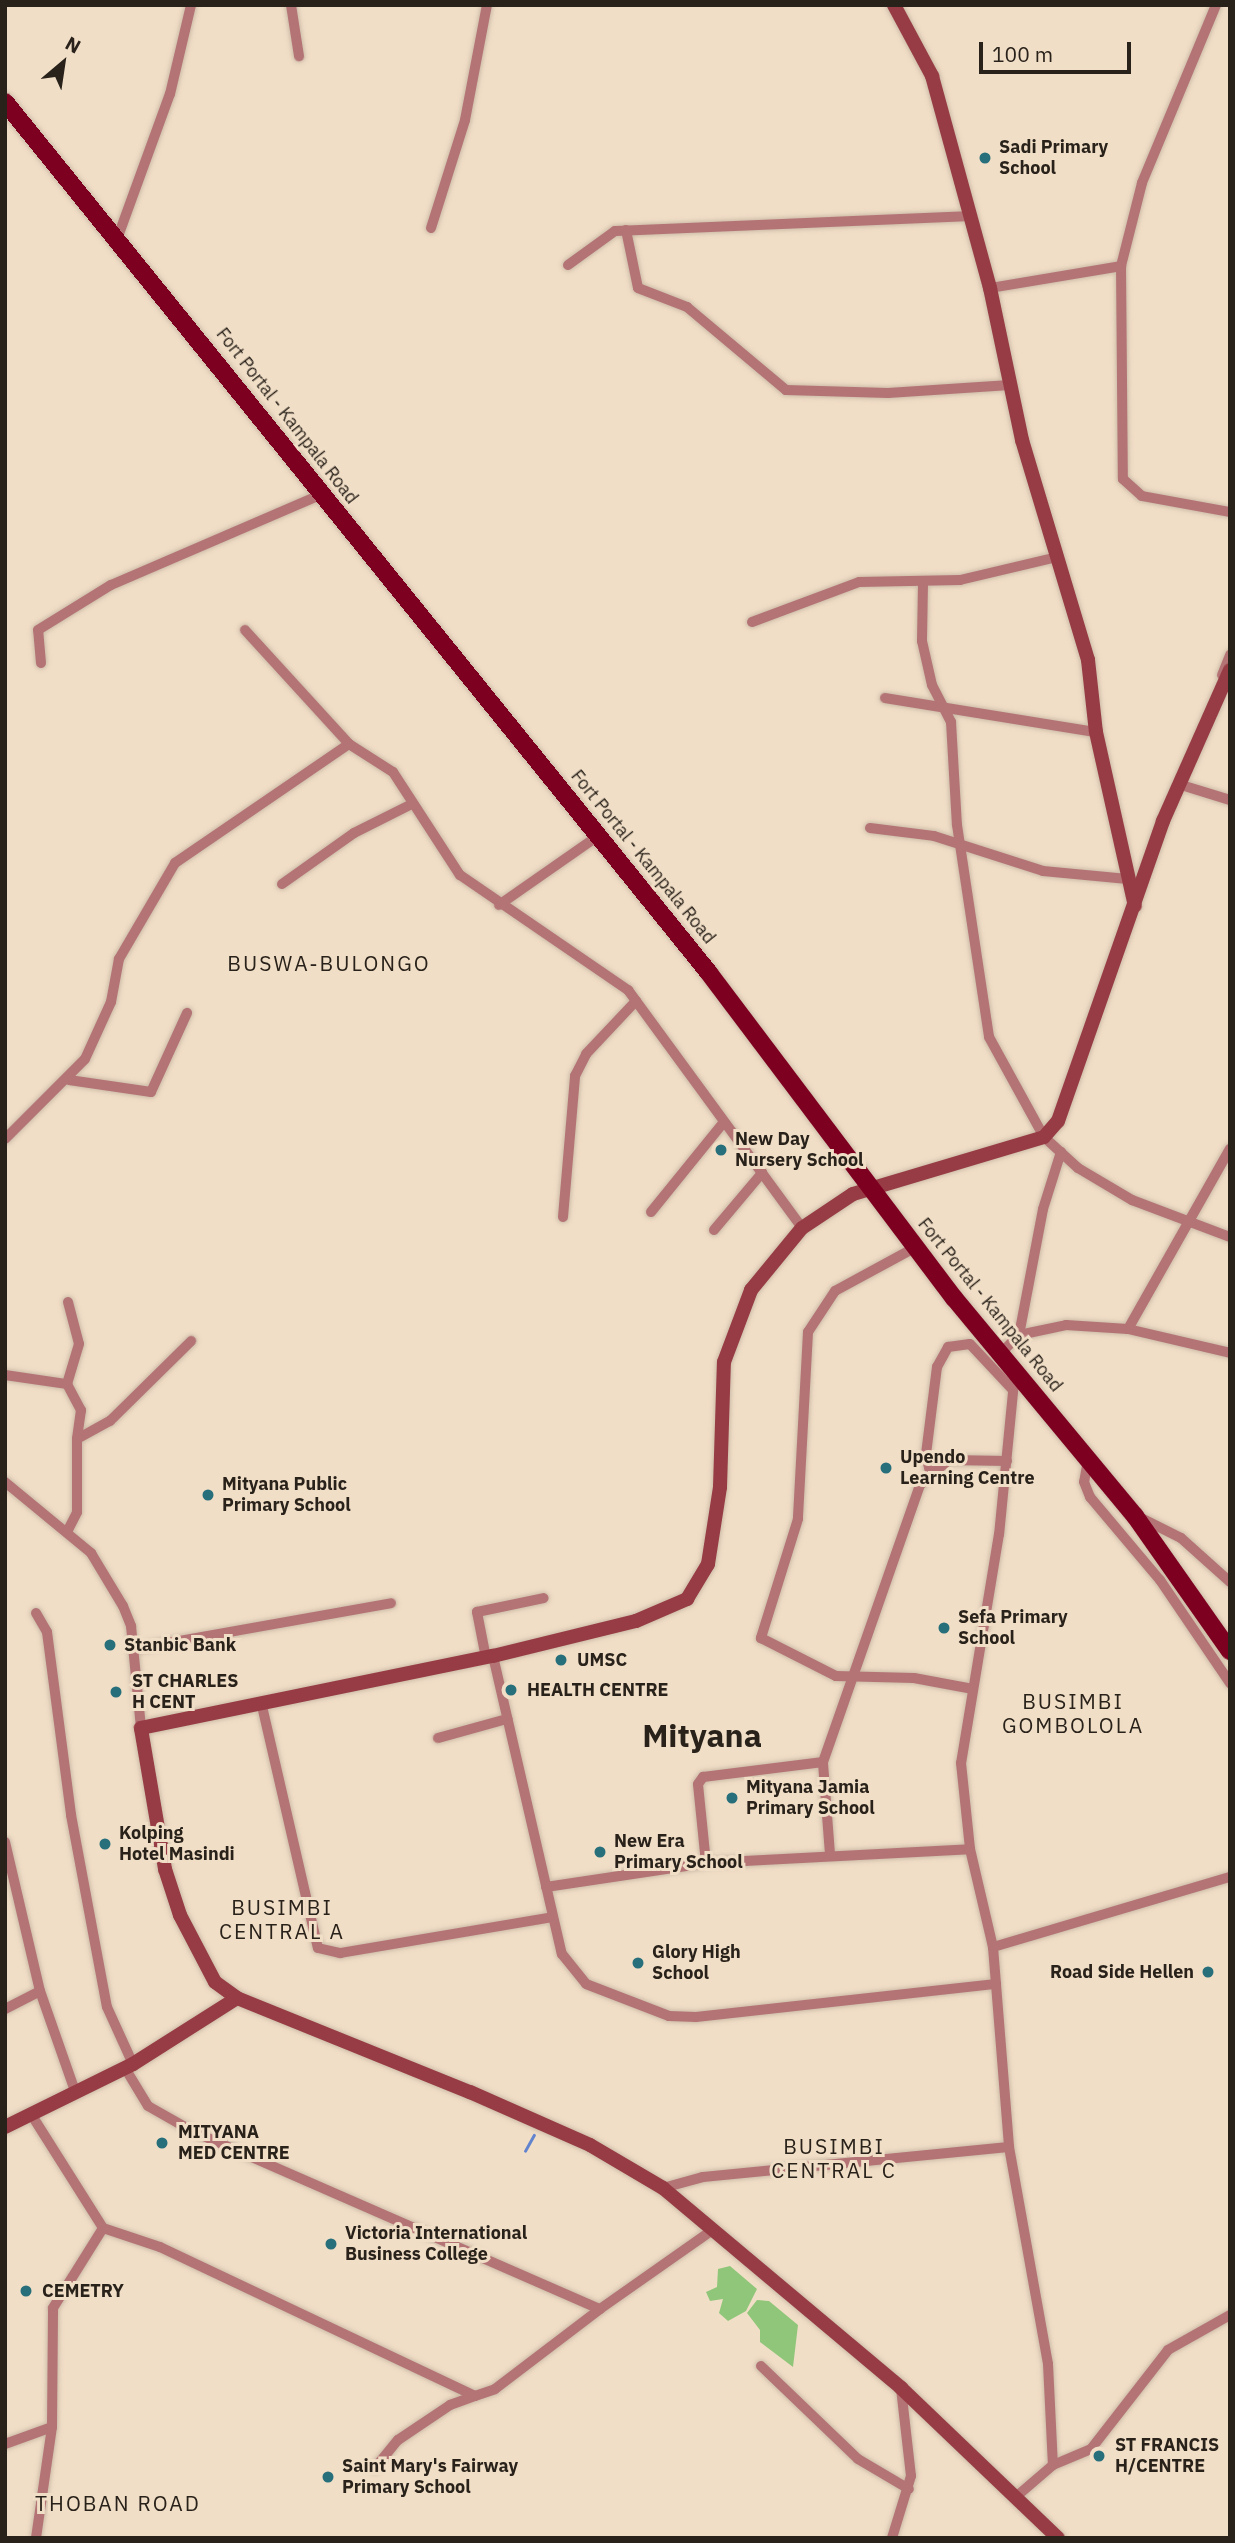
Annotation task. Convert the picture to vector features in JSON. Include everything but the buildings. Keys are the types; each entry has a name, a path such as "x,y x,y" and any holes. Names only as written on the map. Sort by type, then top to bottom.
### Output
{"main road":[{"path":"894,5 932,76 967,216 990,288 1010,385 1088,660 1096,732 1135,906"},
{"name":"Fort Portal - Kampala Road","path":"5,102 116,244 598,836 1001,1353 1014,1381 1088,1460 1135,1516 1230,1651"},
{"path":"1058,2538 901,2388 663,2188 590,2145 470,2092 237,1998 215,1982 180,1915 165,1869 141,1728 262,1706 490,1657 636,1621 687,1600 698,1586 708,1564 720,1487 724,1362 733,1324 751,1290 802,1228 869,1186 1044,1137 1065,1104 1178,784 1216,689 1230,670"},
{"path":"5,2127 129,2066 237,1998"}],"street":[{"path":"116,244 170,94 191,5"},
{"path":"291,5 299,56"},
{"path":"431,228 465,120 486,5"},
{"path":"1216,5 1142,183 1121,266 1123,479 1142,496 1230,512"},
{"path":"568,265 601,237 626,230 967,216"},
{"path":"626,230 638,288 687,307 786,390 888,393 1010,385"},
{"path":"990,288 1121,266"},
{"path":"41,663 37,630 101,592 320,495"},
{"path":"752,622 859,582 923,583 1058,557"},
{"path":"923,583 926,668 949,712 961,845 989,1037 1044,1137 1061,1152 1132,1200 1230,1237"},
{"path":"245,630 349,744 393,772 449,864 499,905 619,980 802,1228"},
{"path":"1216,689 1230,655"},
{"path":"885,698 949,712 1096,732"},
{"path":"5,1139 69,1080 100,1032 119,959 175,863 349,744"},
{"path":"1178,784 1230,800"},
{"path":"282,884 354,833 412,804"},
{"path":"870,828 961,845 1043,871 1129,879"},
{"path":"499,905 598,836"},
{"path":"563,1217 575,1076 586,1054 636,1001"},
{"path":"69,1080 151,1092 187,1013"},
{"path":"651,1212 724,1122"},
{"path":"1128,1329 1230,1149"},
{"path":"1001,1353 1018,1335 1043,1209 1061,1152"},
{"path":"714,1230 762,1173"},
{"path":"916,1247 835,1291 807,1332 798,1520 761,1639 836,1676 852,1673 972,1689"},
{"path":"68,1302 79,1343 67,1384 80,1410 77,1439 78,1512 68,1530"},
{"path":"1018,1335 1066,1325 1128,1329 1230,1353"},
{"path":"77,1439 110,1421 191,1341"},
{"path":"930,1472 926,1454 937,1367 948,1347 970,1344 1014,1381 1007,1461 961,1763 970,1849 993,1947 1009,2147 1048,2364 1053,2465"},
{"path":"5,1375 67,1384"},
{"path":"830,1854 823,1762 920,1485 930,1472 949,1460 1007,1461"},
{"path":"1088,1460 1084,1482 1090,1497 1160,1580 1230,1683"},
{"path":"5,1482 68,1530 91,1553 123,1606 134,1649 141,1728"},
{"path":"1135,1516 1181,1538 1230,1582"},
{"path":"544,1598 477,1612 508,1719 562,1954 586,1984 669,2016 996,1984"},
{"path":"134,1649 391,1603"},
{"path":"36,1613 47,1632 71,1815 107,2007 129,2066 157,2113 600,2309"},
{"path":"262,1706 318,1948 340,1953 552,1917"},
{"path":"438,1738 508,1719"},
{"path":"706,1863 698,1784 703,1777 823,1762"},
{"path":"5,1842 40,1991 75,2091"},
{"path":"545,1887 706,1863 830,1854 970,1849"},
{"path":"993,1947 1230,1877"},
{"path":"5,2009 40,1991"},
{"path":"31,2114 103,2228 160,2247 475,2396"},
{"path":"663,2188 703,2178 1009,2147"},
{"path":"36,2538 52,2427 53,2308 103,2228"},
{"path":"375,2468 398,2440 450,2405 495,2389 600,2309 715,2229"},
{"path":"1017,2496 1053,2465 1091,2449 1168,2350 1230,2315"},
{"path":"761,2366 858,2459 909,2489"},
{"path":"881,2538 894,2534 909,2489 912,2452 901,2388"},
{"path":"5,2444 52,2427"}],"green space":[{"path":"730,2266 757,2289 746,2311 728,2321 719,2313 723,2299 710,2301 706,2292 717,2287 718,2269"},
{"path":"757,2300 769,2301 798,2325 793,2367 760,2342 760,2330 747,2313"}],"waterway":[{"path":"525,2151 534,2135"}],"place":[{"name":"Sadi Primary School","path":"985,158"},
{"name":"New Day Nursery School","path":"721,1150"},
{"name":"Upendo Learning Centre","path":"886,1468"},
{"name":"Mityana Public Primary School","path":"208,1495"},
{"name":"Sefa Primary School","path":"944,1628"},
{"name":"Stanbic Bank","path":"110,1645"},
{"name":"UMSC","path":"561,1660"},
{"name":"HEALTH CENTRE","path":"511,1690"},
{"name":"ST CHARLES H CENT","path":"116,1692"},
{"name":"Mityana Jamia Primary School","path":"732,1798"},
{"name":"Kolping Hotel Masindi","path":"105,1844"},
{"name":"New Era Primary School","path":"600,1852"},
{"name":"Glory High School","path":"638,1963"},
{"name":"Road Side Hellen","path":"1208,1972"},
{"name":"MITYANA MED CENTRE","path":"162,2143"},
{"name":"Victoria International Business College","path":"331,2244"},
{"name":"CEMETRY","path":"26,2291"},
{"name":"ST FRANCIS H/CENTRE","path":"1099,2456"},
{"name":"Saint Mary's Fairway Primary School","path":"328,2477"}],"district":[{"name":"BUSWA-BULONGO","path":"329,963"},
{"name":"BUSIMBI GOMBOLOLA","path":"1073,1713"},
{"name":"Mityana","path":"702,1735"},
{"name":"BUSIMBI CENTRAL A","path":"282,1919"},
{"name":"BUSIMBI CENTRAL C","path":"834,2158"},
{"name":"THOBAN ROAD","path":"118,2503"}]}
